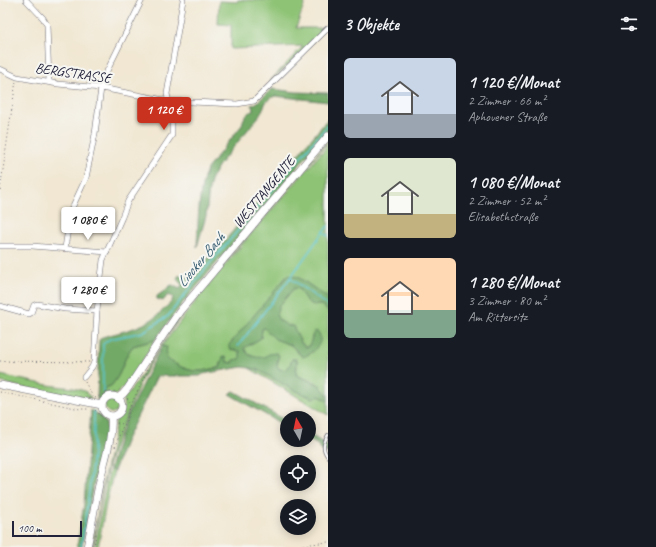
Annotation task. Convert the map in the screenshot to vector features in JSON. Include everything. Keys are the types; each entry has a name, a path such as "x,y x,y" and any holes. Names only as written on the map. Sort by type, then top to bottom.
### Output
{"main road":[{"name":"WESTTANGENTE","path":"120,396 180,311 328,136"},
{"path":"0,386 97,402 104,400 109,396 120,396 120,410 112,419 107,454 100,480 87,547"},
{"path":"97,402 105,413 112,419"}],"street":[{"path":"26,0 43,18 47,25 49,82"},
{"path":"66,248 71,210 86,178 106,70 142,0"},
{"path":"84,377 94,362 97,311 103,260 128,201 172,136 172,114 167,94 183,0"},
{"name":"BERGSTRASSE","path":"0,69 17,77 102,88 169,101 237,104 254,101 328,28"},
{"path":"0,246 32,246 107,252"},
{"path":"0,306 29,314 37,304 65,309 97,311"}],"lane":[{"path":"328,435 323,446 328,457"}],"path":[{"path":"0,190 17,77"},
{"path":"0,361 94,362"},
{"path":"113,452 142,380 152,362"},
{"path":"84,377 92,396 97,402 108,392 119,390 120,396 132,404"},
{"path":"0,392 80,409 94,409 108,423 112,419 125,424"},
{"path":"94,547 96,532"},
{"path":"286,547 328,542"}],"green space":[{"path":"238,0 306,0 296,28 324,28 306,49 270,81 303,46 231,49 231,25 218,24 219,1 237,2"},
{"path":"272,89 296,92 328,93 328,102 275,96 266,102 260,115 219,165 212,177 206,216 197,247 200,197 207,169 242,125 247,114 253,111 252,105"},
{"path":"328,119 328,131 182,304 155,340 133,346 127,355 116,379 111,386 105,388 105,397 97,400 99,340 102,337 135,328 158,315 172,301 173,297 168,295 163,301 157,299 157,296 172,285 180,289 182,285 177,279 179,275 192,278 205,258 210,258"},
{"path":"328,140 328,142 206,285 163,342 182,312"},
{"path":"328,145 328,298 298,277 285,278 276,291 229,345 240,351 241,359 234,360 233,363 227,362 226,357 221,361 220,368 196,371 183,368 167,359 166,350 164,346 162,346 181,320 243,244"},
{"path":"288,275 298,277 328,298 328,311 321,305 313,305 307,302 299,289 294,288 279,306 276,315 279,320 288,326 293,326 301,343 305,347 309,347 314,331 318,332 320,336 319,344 314,350 303,357 291,345 275,339 264,328 262,329 261,338 244,348 250,355 255,357 265,357 269,354 276,353 279,355 277,365 278,368 283,370 287,368 292,359 297,360 296,375 320,385 328,395 328,401 319,396 313,398 294,390 256,369 242,367 203,374 200,376 157,376 125,442 114,471 110,469 132,406 162,346 167,347 167,359 178,366 191,370 203,371 220,368 223,357 226,357 227,362 233,363 233,360 240,359 240,351 232,350 229,348 229,345"},
{"path":"294,288 299,289 305,299 310,303 313,305 321,305 328,311 328,395 317,383 296,375 297,359 292,359 287,368 283,370 278,368 277,365 279,359 268,356 261,358 254,357 248,354 244,348 261,338 262,329 265,328 275,339 291,345 299,354 313,352 312,336 309,347 305,347 290,325 288,326 279,320 276,315 279,306"},
{"path":"155,340 137,369 122,389 116,395 104,397 105,388 111,386 116,379 127,355 133,346"},
{"path":"161,344 141,380 110,458 92,547 103,483 116,420 124,409 123,400 139,379"},
{"path":"249,368 256,369 312,398 319,396 328,401 328,415"},
{"path":"0,375 85,391 92,399 29,389 0,382"},
{"path":"234,391 280,417 280,423 229,394"},
{"path":"112,399 117,401 119,406 117,411 112,413 107,411 105,406 107,401"},
{"path":"91,410 99,415 106,423 107,434 92,492 82,547 77,547 84,504"},
{"path":"316,438 328,446 328,453 322,451 316,444"},
{"path":"110,469 114,471 98,547 95,547 106,485"}],"waterway":[{"name":"Liecker Bach","path":"103,393 103,344 110,339 143,332 168,316 206,268 328,125"},
{"path":"328,226 323,232 328,236"},
{"path":"323,232 290,278 328,306"},
{"path":"238,346 290,278"},
{"name":"Liecker Bach","path":"81,547 92,462 94,411"}]}
